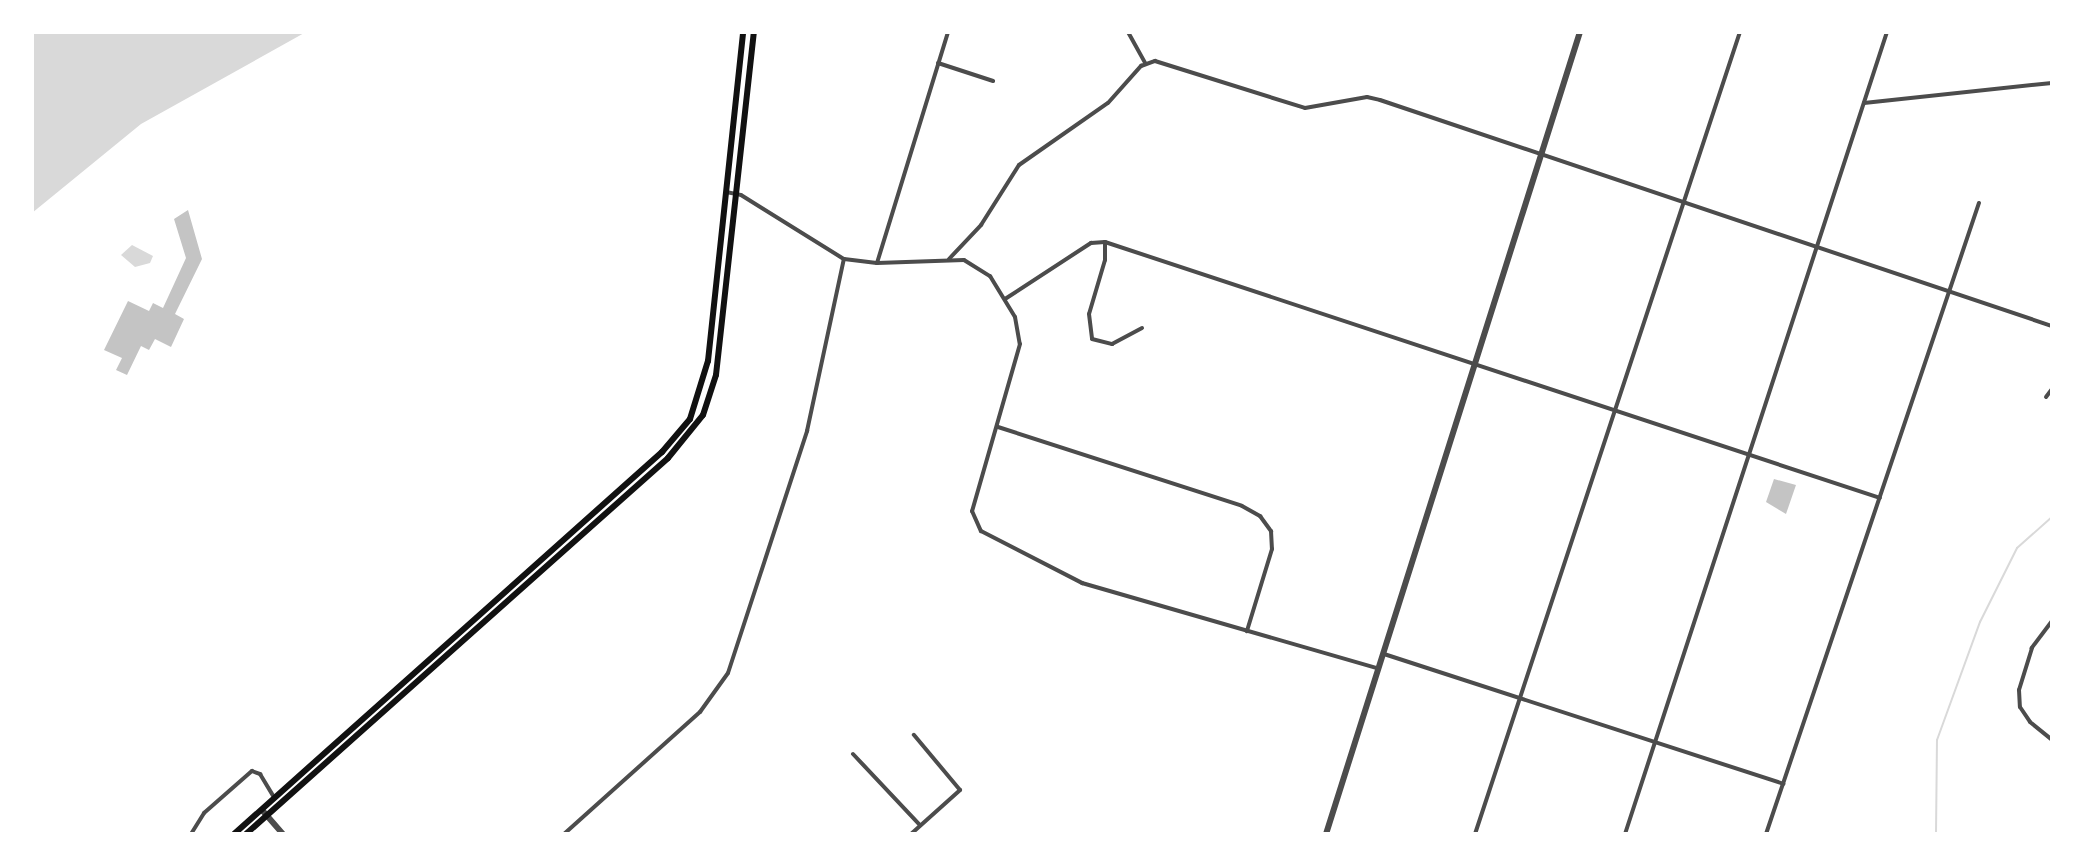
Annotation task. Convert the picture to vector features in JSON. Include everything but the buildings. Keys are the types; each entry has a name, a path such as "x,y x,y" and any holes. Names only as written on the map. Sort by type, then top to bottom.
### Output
{"main road":[{"path":"246,834 265,813 686,425 706,374 743,32"},
{"path":"277,802 668,458 696,427 715,381 754,32"},
{"path":"731,144 741,145"},
{"path":"234,834 265,813"}],"street":[{"path":"877,263 948,32"},
{"path":"1128,32 1145,63"},
{"path":"1326,834 1580,32"},
{"path":"1475,834 1740,32"},
{"path":"1625,834 1887,32"},
{"path":"949,259 981,225 1019,165 1108,103 1145,63 1160,62 1305,108 1373,98 2052,326"},
{"path":"938,63 993,81"},
{"path":"1863,103 2052,83"},
{"path":"726,192 736,193 844,259 877,263 949,259 982,268 1005,299 1020,344 972,511 981,531 1082,583 1377,668"},
{"path":"1766,834 1952,291 1979,203"},
{"path":"1005,299 1091,243 1105,242 1880,498"},
{"path":"1105,242 1105,260 1089,314 1092,339 1112,344 1142,328"},
{"path":"564,834 700,712 728,673 807,431 844,259"},
{"path":"2046,397 2052,389"},
{"path":"998,427 1242,506 1260,516 1271,531 1272,549 1247,631"},
{"path":"2052,621 2032,648 2019,690 2020,707 2030,722 2052,740"},
{"path":"1382,653 1783,784"},
{"path":"911,834 960,790 914,735"},
{"path":"853,754 920,825"},
{"path":"191,834 204,813 252,771 260,774 277,802"},
{"path":"265,813 283,834"}],"shaded area":[{"path":"32,32 306,32 141,124 32,213"},
{"path":"132,245 153,256 150,263 135,267 121,255"}],"waterway":[{"path":"1936,834 1937,740 1980,622 2017,548 2052,517"}]}
